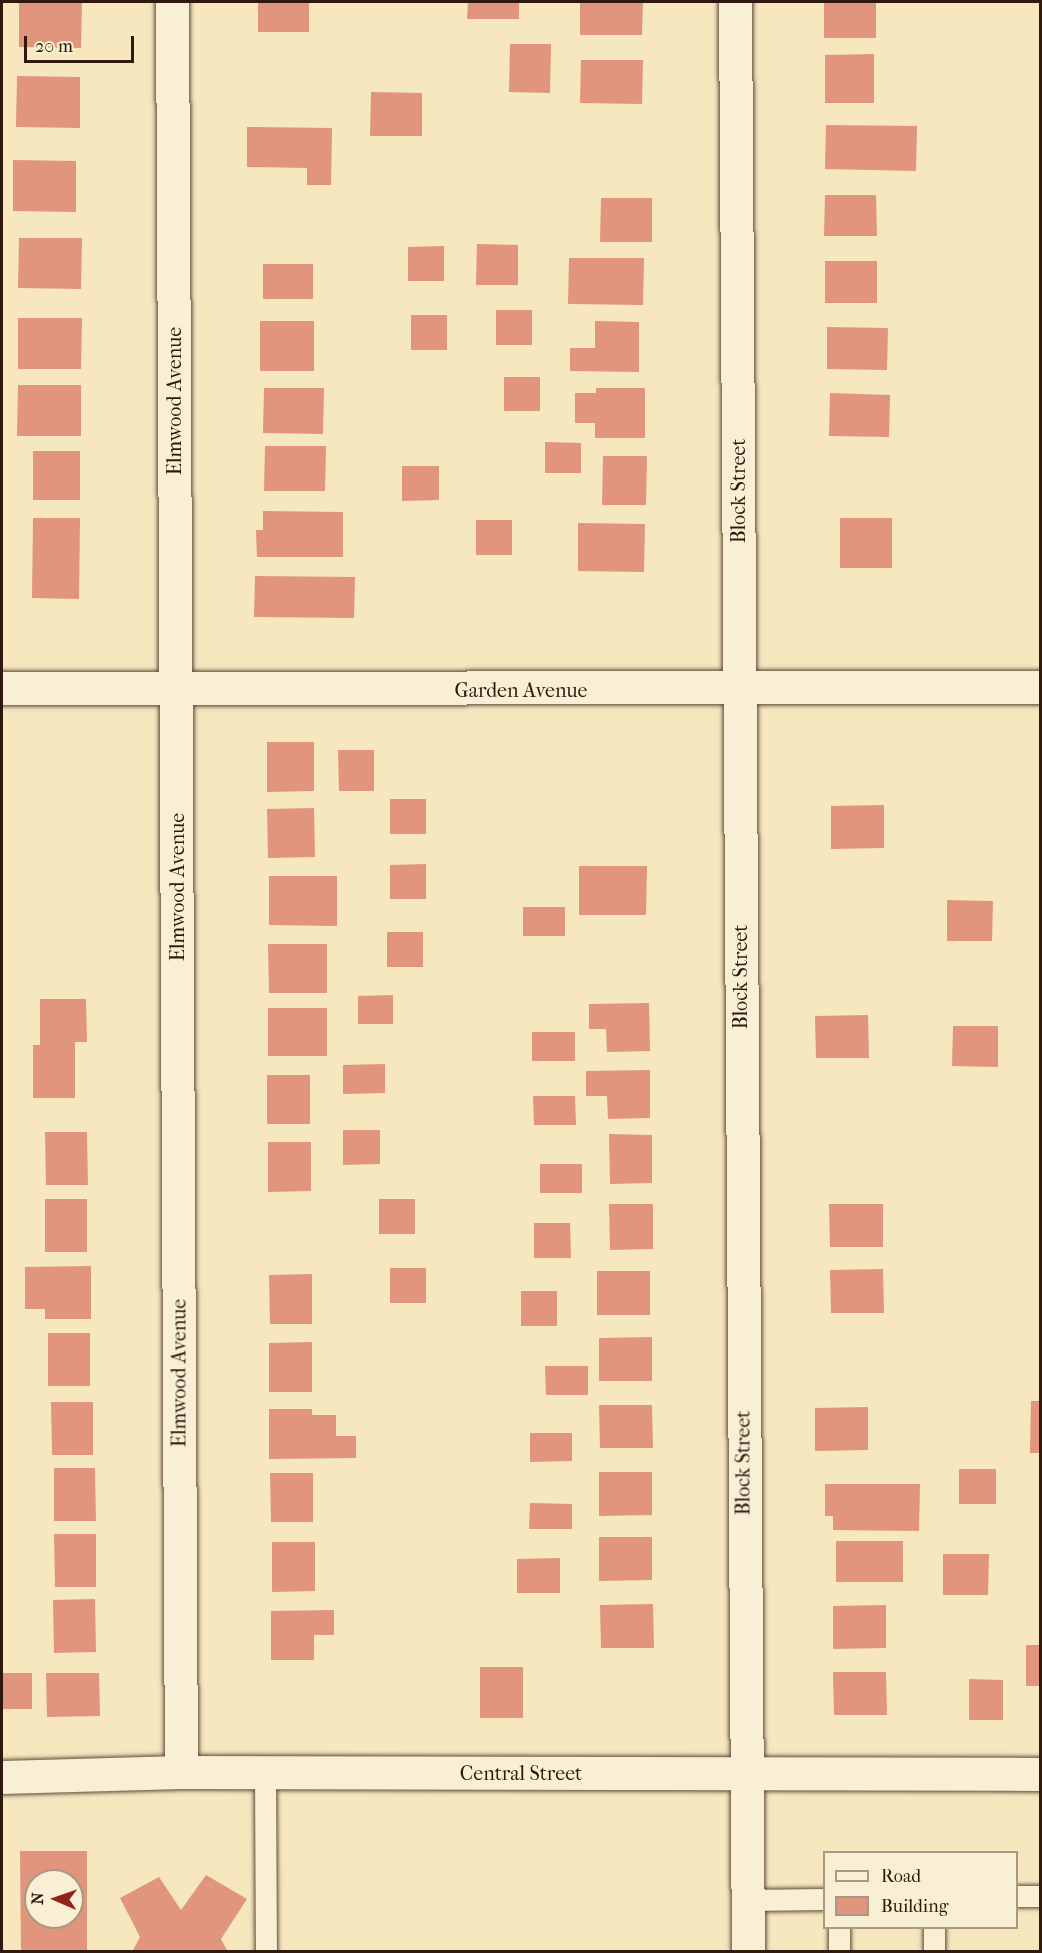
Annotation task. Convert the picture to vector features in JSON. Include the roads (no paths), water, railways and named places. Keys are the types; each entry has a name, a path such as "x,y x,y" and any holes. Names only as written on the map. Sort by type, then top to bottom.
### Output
{"street":[{"name":"Elmwood Avenue","path":"172,2 181,1772"},
{"name":"Block Street","path":"735,2 744,1774 748,1952"},
{"name":"Garden Avenue","path":"2,688 739,690 1041,687"},
{"name":"Central Street","path":"2,1777 181,1772 1041,1774"}],"lane":[{"path":"265,1772 266,1952"},
{"path":"1018,1896 1041,1896"},
{"path":"747,1900 823,1899"},
{"path":"839,1929 839,1952"},
{"path":"934,1929 934,1952"}]}
